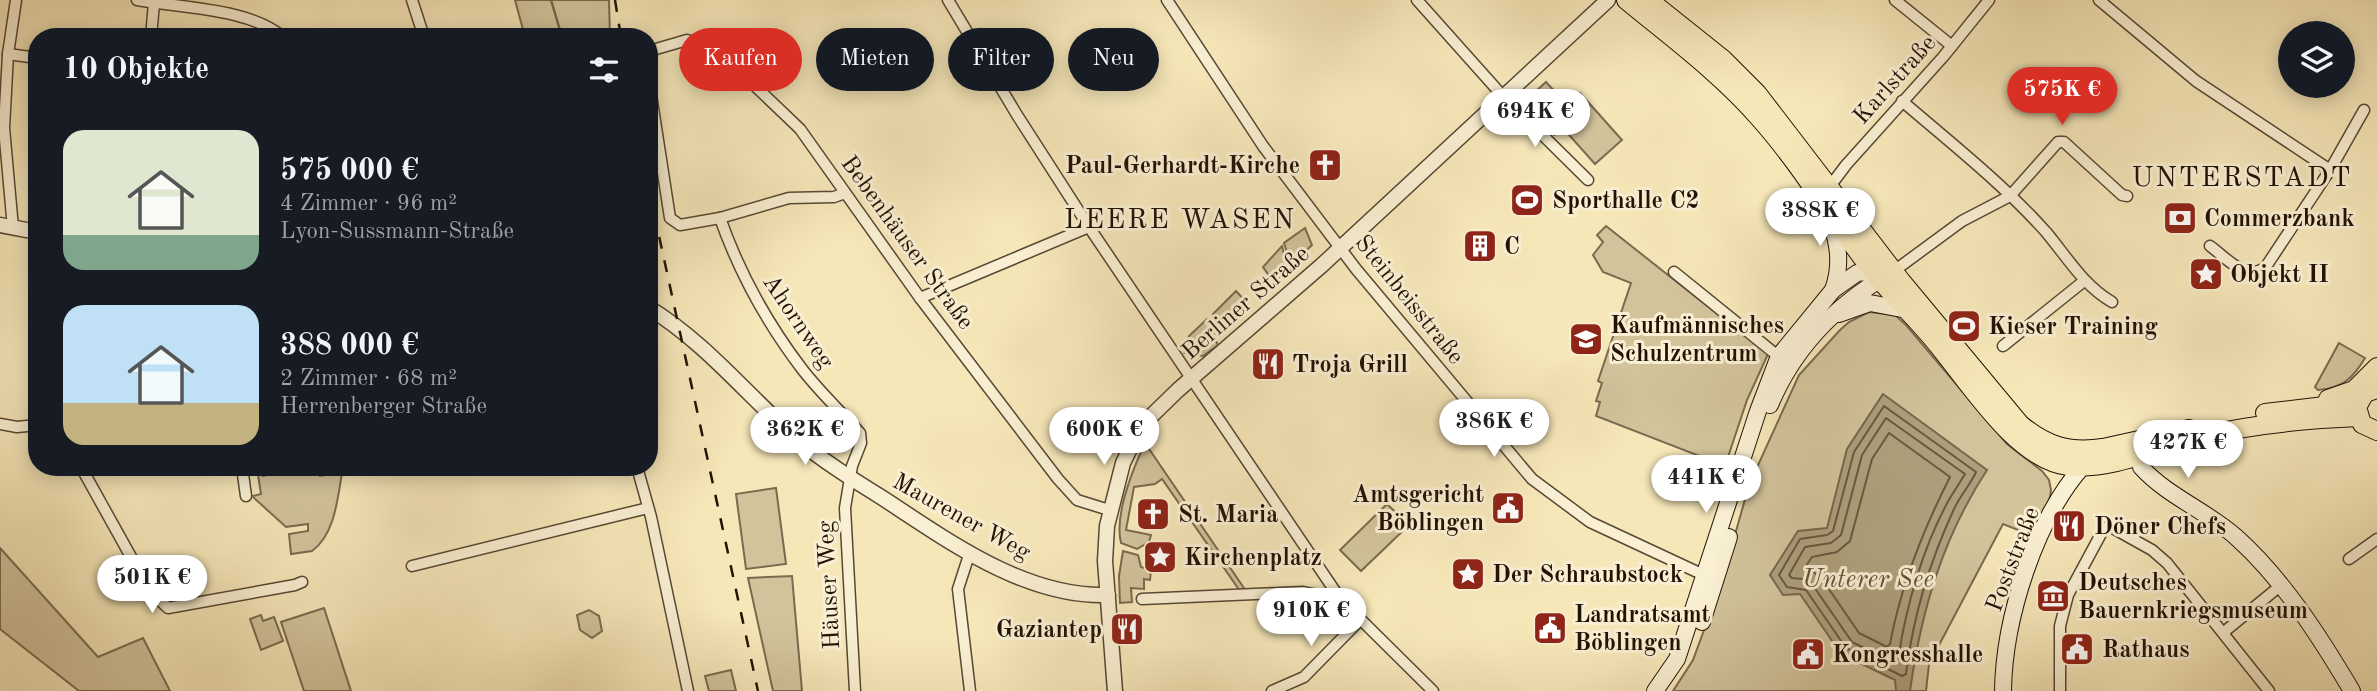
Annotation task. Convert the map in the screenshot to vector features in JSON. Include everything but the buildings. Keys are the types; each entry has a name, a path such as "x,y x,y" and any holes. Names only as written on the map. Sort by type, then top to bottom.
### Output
{"main road":[{"path":"1626,0 1735,92 1761,120 1827,208 1882,274 2020,424 2043,441 2063,449 2081,451 2144,445 2305,415 2354,390 2377,367"},
{"path":"1649,0 1723,59 1747,82 1829,186 1906,310 1990,410 2027,447 2053,463 2083,466 2125,459 2144,445"},
{"path":"1667,691 1683,665 1711,578 1758,411 1784,361 1833,290 1840,263 1827,208"},
{"path":"1833,290 1857,273 1882,274"},
{"path":"1784,361 1830,317 1882,274"},
{"path":"1830,317 1870,303 1906,310"},
{"path":"2365,420 2365,393 2377,388"},
{"path":"2305,415 2365,420"},
{"path":"2305,415 2365,420"},
{"path":"2144,445 2140,464 2145,471 2236,537 2280,586 2311,627 2352,691"},
{"path":"2083,466 2103,448"},
{"name":"Poststraße","path":"2053,463 2062,471 2066,487"},
{"name":"Poststraße","path":"2003,691 2006,647 2023,584 2044,530 2066,487 2083,466"},
{"path":"1655,691 1677,659 1711,578"}],"street":[{"path":"16,0 8,54 4,128 6,226 28,230"},
{"path":"137,0 221,12 272,28"},
{"path":"412,0 421,28"},
{"path":"948,0 1089,228 1341,600 1433,691"},
{"name":"Steinbeisstraße","path":"1167,0 1263,145 1340,248 1532,479 1590,522 1711,578"},
{"path":"1417,0 1504,97 1588,180"},
{"path":"1588,20 1590,0"},
{"name":"Berliner Straße","path":"1115,691 1105,544 1109,510 1124,463 1141,426 1340,248 1608,0"},
{"path":"1895,0 1952,46"},
{"name":"Karlstraße","path":"1829,186 1989,0"},
{"path":"2099,0 2196,81 2330,170"},
{"path":"152,28 154,3"},
{"name":"Bebenhäuser Straße","path":"658,47 687,40 704,44 754,85 800,129 920,298 1058,479 1077,500 1109,510"},
{"path":"8,54 28,57"},
{"path":"1902,101 2010,196 2046,232 2084,281 2112,302"},
{"path":"2210,246 2245,273 2257,273 2265,268 2330,170 2364,110"},
{"path":"1882,274 1962,221 2010,196 2057,142 2064,142 2122,195 2127,196"},
{"path":"658,143 670,218 680,225 720,218 789,198 834,197 845,193"},
{"path":"1827,208 1829,186"},
{"name":"Ahornweg","path":"720,218 739,266 762,310 803,371 860,432 860,443 850,477"},
{"path":"920,298 1089,228"},
{"path":"1674,272 1784,361"},
{"path":"2003,346 2084,281"},
{"name":"Maurener Weg","path":"658,314 692,338 798,439 850,477 970,552 1003,570 1039,584 1081,594 1108,595"},
{"path":"0,424 28,426"},
{"path":"85,476 150,591 168,608 302,582"},
{"path":"243,476 246,496"},
{"path":"639,476 684,690"},
{"name":"Häuser Weg","path":"850,477 845,508 855,691"},
{"path":"412,566 648,508"},
{"path":"2060,691 2060,626 2068,595 2102,532 2109,526 2152,550 2167,563 2269,691"},
{"path":"2348,559 2377,539"},
{"path":"970,552 958,589 970,691"},
{"path":"1313,593 1321,568"},
{"path":"2224,632 2280,586"},
{"path":"1142,599 1313,593 1341,600"},
{"path":"1272,691 1304,677 1360,620"}],"shaded area":[{"path":"515,0 609,0 610,28 523,28"},
{"path":"1546,82 1567,105 1580,93 1622,140 1595,164 1563,128 1554,135 1524,102"},
{"path":"1606,226 1768,354 1747,400 1725,466 1596,416 1600,402 1596,401 1602,383 1598,381 1631,283 1603,272 1593,255 1603,242 1597,235"},
{"path":"1305,228 1312,245 1291,265 1284,243"},
{"path":"1282,246 1288,271 1274,283 1263,267"},
{"path":"1236,291 1248,304 1224,326 1213,314"},
{"path":"1869,312 1895,315 1906,325 2007,444 2042,471 2049,480 2049,504 2036,537 2003,524 1929,664 1926,691 1673,691 1693,660 1722,581 1749,485 1799,375 1840,330"},
{"path":"1207,319 1221,330 1214,337 1218,345 1203,356 1185,353 1189,350 1185,346 1189,336"},
{"path":"2339,343 2365,358 2346,381 2318,390 2315,387"},
{"path":"1145,443 1246,591 1240,591 1162,479 1155,484 1134,487 1126,530 1151,535 1149,542 1137,549 1121,543 1122,506"},
{"path":"258,476 341,476 331,524 320,544 312,551 291,554 289,534 308,531 308,524 286,527 253,496 261,494"},
{"path":"776,488 786,564 746,569 736,494"},
{"path":"1387,504 1409,525 1361,571 1340,550"},
{"path":"0,548 98,657 143,638 170,691 79,691 0,629"},
{"path":"1123,551 1138,555 1141,567 1151,570 1150,580 1144,579 1144,589 1131,588 1132,602 1120,603 1119,576"},
{"path":"792,576 802,691 773,691 748,578"},
{"path":"324,608 351,691 304,691 281,622"},
{"path":"589,610 599,616 602,631 592,638 580,630 577,615"},
{"path":"261,615 263,621 274,617 283,641 261,650 250,619"},
{"path":"731,670 736,691 709,691 705,676"}],"water":[{"name":"Unterer See","path":"1883,394 1987,470 1958,522 1936,576 1920,632 1910,691 1896,691 1895,680 1841,654 1800,594 1783,595 1770,575 1798,531 1827,528 1847,449"}],"waterway":[{"path":"551,0 559,28"}],"railway":[{"path":"615,0 620,28"},
{"path":"658,231 758,691"}],"place":[{"name":"Paul-Gerhardt-Kirche","path":"1325,165"},
{"name":"Sporthalle C2","path":"1527,200"},
{"name":"Commerzbank","path":"2180,218"},
{"name":"C","path":"1480,246"},
{"name":"Objekt II","path":"2206,274"},
{"name":"Kieser Training","path":"1964,326"},
{"name":"Kaufmännisches Schulzentrum","path":"1586,339"},
{"name":"Troja Grill","path":"1268,364"},
{"name":"Amtsgericht Böblingen","path":"1508,508"},
{"name":"St. Maria","path":"1153,514"},
{"name":"Döner Chefs","path":"2069,526"},
{"name":"Kirchenplatz","path":"1160,557"},
{"name":"Der Schraubstock","path":"1468,574"},
{"name":"Deutsches Bauernkriegsmuseum","path":"2053,596"},
{"name":"Landratsamt Böblingen","path":"1550,628"},
{"name":"Gaziantep","path":"1127,629"},
{"name":"Rathaus","path":"2077,649"},
{"name":"Kongresshalle","path":"1808,654"}],"district":[{"name":"UNTERSTADT","path":"2242,176"},
{"name":"LEERE WASEN","path":"1180,218"}]}
